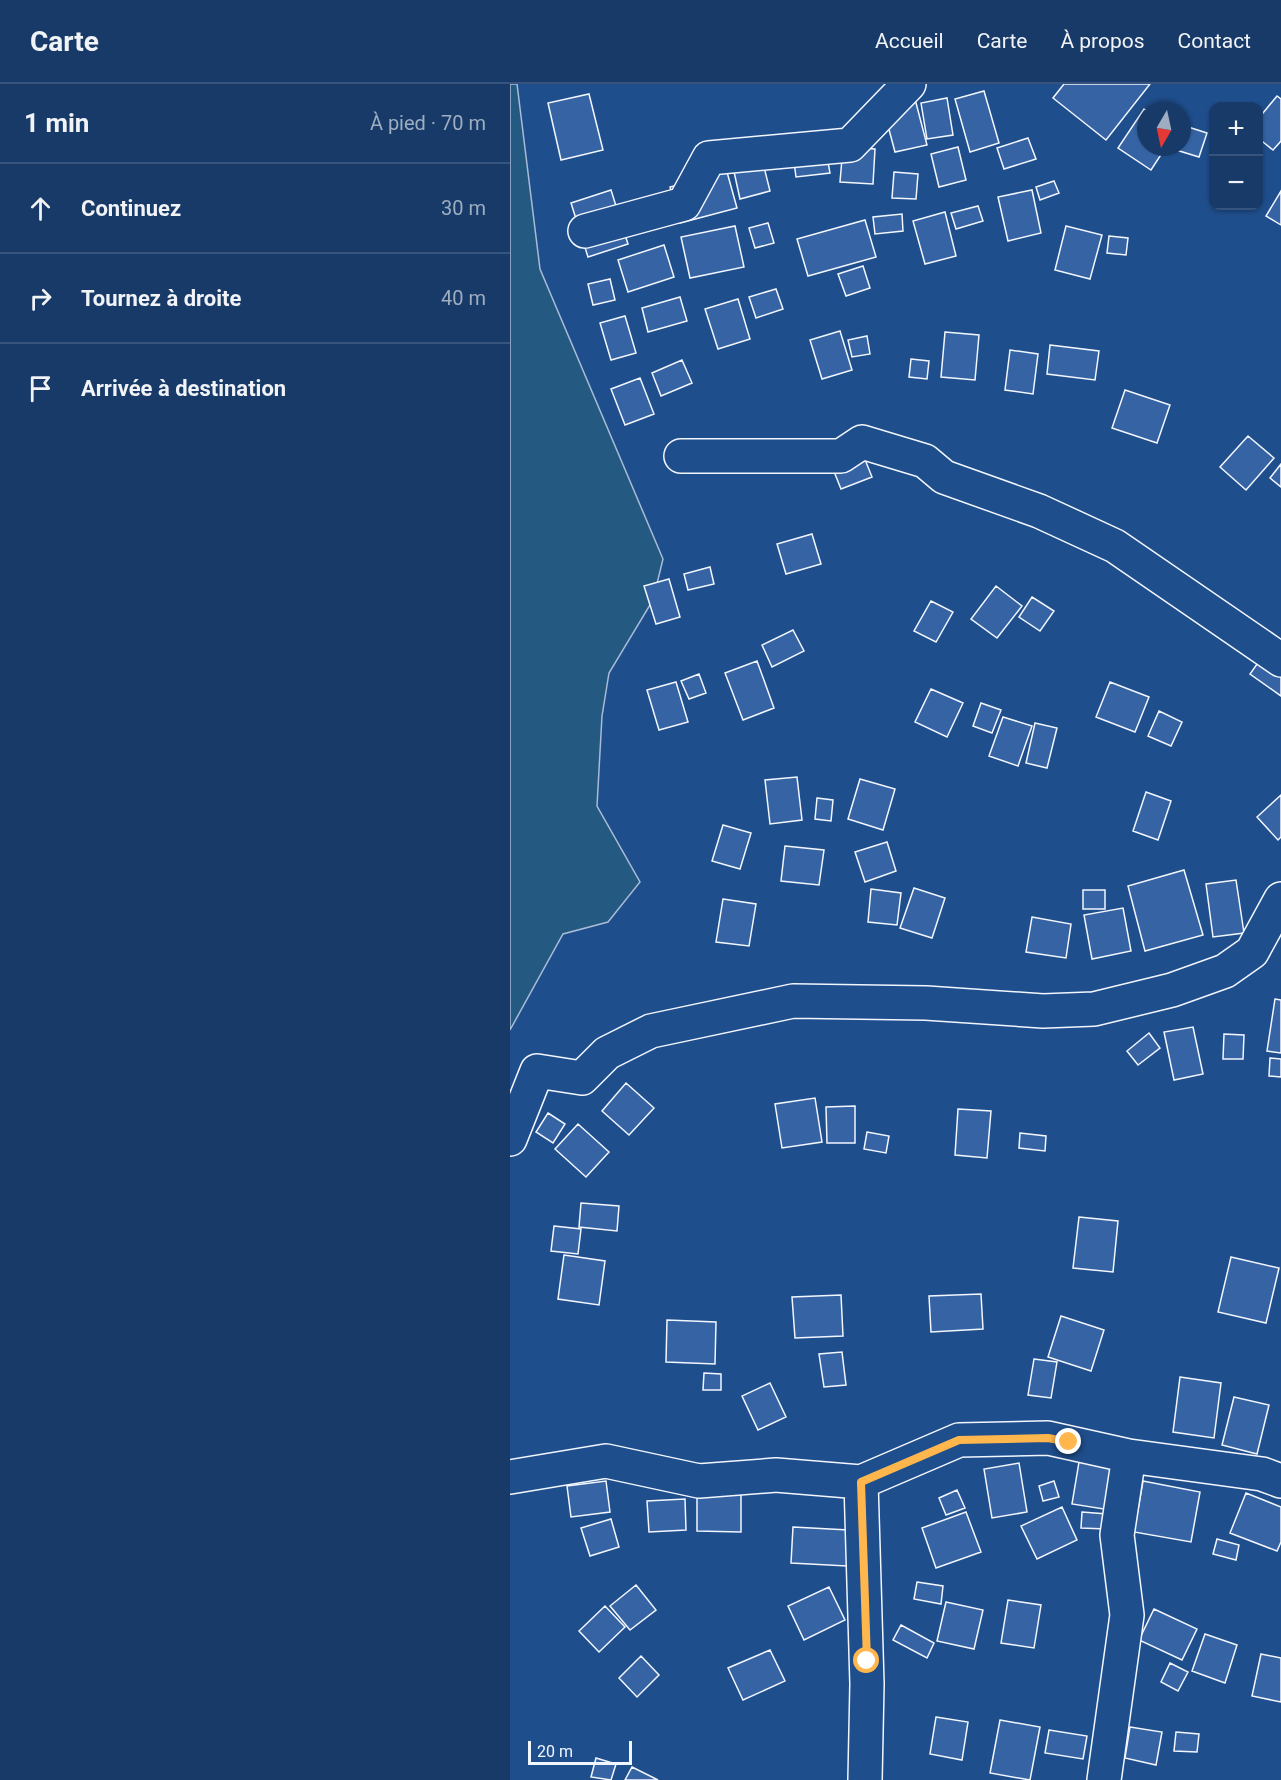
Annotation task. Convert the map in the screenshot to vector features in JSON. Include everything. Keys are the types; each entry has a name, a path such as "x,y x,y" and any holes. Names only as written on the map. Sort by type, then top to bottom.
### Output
{"street":[{"path":"585,231 684,204 709,158 850,145 909,84"},
{"path":"681,456 841,456 862,441 898,451 925,461 944,477 1039,511 1115,546 1281,660"},
{"path":"510,1139 537,1071 582,1078 607,1053 651,1031 793,1001 926,1003 1043,1011 1094,1009 1172,990 1225,971 1252,952 1281,899"},
{"path":"510,1478 606,1461 699,1481 776,1475 861,1482 959,1440 1048,1438 1130,1455 1262,1474 1281,1480"},
{"path":"1104,1780 1127,1615 1117,1535 1130,1455"},
{"path":"861,1482 867,1683 865,1780"}],"shaded area":[{"path":"510,84 517,84 540,269 663,559 653,600 609,673 602,716 597,806 640,882 608,922 563,934 510,1030"}],"building":[{"path":"1064,84 1150,84 1106,140 1053,98"},
{"path":"984,91 999,143 970,152 955,99"},
{"path":"589,94 603,150 561,160 548,103"},
{"path":"1277,96 1281,99 1281,141 1273,150 1263,142 1263,113"},
{"path":"947,98 953,135 927,139 921,103"},
{"path":"915,99 927,145 895,152 883,107"},
{"path":"1137,120 1137,156 1160,156 1151,170 1118,148"},
{"path":"1191,128 1207,133 1199,157 1191,155"},
{"path":"823,134 830,173 796,177 791,139"},
{"path":"1028,138 1036,159 1004,169 997,148"},
{"path":"843,147 875,149 873,184 840,182"},
{"path":"958,147 966,180 939,187 931,154"},
{"path":"760,151 770,191 740,199 731,158"},
{"path":"727,172 737,208 680,223 670,187"},
{"path":"894,172 918,174 916,199 892,198"},
{"path":"1054,181 1059,193 1040,200 1036,187"},
{"path":"611,190 628,244 588,257 571,203"},
{"path":"1032,190 1041,233 1008,241 998,197"},
{"path":"1281,191 1281,225 1266,216"},
{"path":"978,206 983,221 956,229 951,213"},
{"path":"945,212 956,256 925,264 913,221"},
{"path":"902,214 903,231 875,234 873,217"},
{"path":"865,220 876,257 808,276 797,239"},
{"path":"768,223 774,243 755,248 749,228"},
{"path":"735,226 744,267 690,278 681,237"},
{"path":"1066,226 1102,235 1090,279 1055,270"},
{"path":"1109,236 1128,238 1126,255 1107,253"},
{"path":"664,245 674,277 628,292 618,260"},
{"path":"863,266 870,288 846,296 838,274"},
{"path":"610,279 615,300 593,305 588,284"},
{"path":"776,289 783,309 756,318 749,297"},
{"path":"680,297 687,321 648,332 642,308"},
{"path":"738,299 750,339 718,349 705,309"},
{"path":"625,316 636,353 611,360 600,323"},
{"path":"840,331 852,370 822,379 810,340"},
{"path":"945,332 979,335 975,380 941,377"},
{"path":"867,336 870,354 852,357 848,340"},
{"path":"1050,345 1099,351 1095,380 1047,374"},
{"path":"1010,350 1038,354 1033,394 1005,390"},
{"path":"911,359 929,361 927,379 909,377"},
{"path":"682,360 692,383 661,396 652,373"},
{"path":"640,378 654,414 625,425 611,389"},
{"path":"1125,390 1170,405 1157,443 1112,428"},
{"path":"1248,436 1274,458 1246,490 1220,467"},
{"path":"856,437 872,477 841,489 825,449"},
{"path":"1281,464 1281,487 1270,478"},
{"path":"812,534 821,564 786,574 777,544"},
{"path":"710,567 714,584 688,590 684,574"},
{"path":"669,579 680,617 656,624 644,586"},
{"path":"996,586 1022,606 997,638 971,619"},
{"path":"1032,597 1054,611 1040,631 1019,617"},
{"path":"931,601 953,612 936,642 914,631"},
{"path":"793,630 804,651 772,667 762,645"},
{"path":"1274,640 1281,645 1281,696 1250,674"},
{"path":"757,661 774,708 743,720 725,673"},
{"path":"699,674 706,693 689,699 681,681"},
{"path":"676,682 688,722 659,730 647,690"},
{"path":"1110,682 1149,697 1135,732 1096,717"},
{"path":"931,689 963,703 947,737 915,722"},
{"path":"981,703 1001,710 992,733 973,726"},
{"path":"1159,711 1182,722 1171,746 1148,736"},
{"path":"1003,717 1032,726 1018,766 989,756"},
{"path":"1035,723 1057,728 1047,768 1026,763"},
{"path":"797,777 802,820 770,824 765,780"},
{"path":"860,779 895,789 883,830 848,819"},
{"path":"1146,792 1171,801 1158,840 1133,831"},
{"path":"1281,795 1281,837 1278,840 1257,817"},
{"path":"817,798 833,800 831,821 815,819"},
{"path":"723,825 751,833 740,869 712,861"},
{"path":"887,842 896,871 865,882 855,852"},
{"path":"785,846 824,850 819,885 781,881"},
{"path":"1184,870 1203,935 1145,951 1128,886"},
{"path":"1236,880 1244,933 1213,937 1206,884"},
{"path":"914,888 945,898 932,938 900,928"},
{"path":"871,889 901,893 897,925 868,922"},
{"path":"1083,890 1105,890 1105,909 1083,909"},
{"path":"723,899 756,904 749,946 716,942"},
{"path":"1123,908 1131,951 1092,959 1084,915"},
{"path":"1032,917 1071,924 1066,958 1026,952"},
{"path":"1275,999 1281,1000 1281,1053 1267,1051"},
{"path":"1193,1027 1203,1074 1174,1080 1164,1032"},
{"path":"1149,1033 1160,1048 1138,1065 1127,1051"},
{"path":"1224,1034 1244,1035 1243,1059 1223,1059"},
{"path":"1270,1058 1281,1059 1281,1077 1269,1076"},
{"path":"626,1083 654,1108 629,1135 602,1111"},
{"path":"815,1098 822,1142 782,1148 775,1104"},
{"path":"855,1106 855,1143 827,1143 826,1107"},
{"path":"958,1109 991,1111 987,1158 955,1155"},
{"path":"548,1113 565,1124 553,1143 536,1132"},
{"path":"578,1124 609,1152 586,1177 555,1149"},
{"path":"867,1132 889,1136 886,1153 864,1149"},
{"path":"1020,1133 1046,1136 1045,1151 1019,1148"},
{"path":"581,1203 619,1206 617,1231 579,1227"},
{"path":"1079,1217 1118,1221 1113,1272 1073,1268"},
{"path":"554,1226 581,1229 578,1254 551,1251"},
{"path":"564,1255 605,1261 599,1305 558,1299"},
{"path":"1231,1257 1279,1268 1266,1323 1218,1312"},
{"path":"981,1294 983,1329 931,1332 929,1296"},
{"path":"841,1295 843,1336 795,1338 792,1297"},
{"path":"1061,1316 1104,1330 1091,1371 1048,1357"},
{"path":"667,1320 716,1322 715,1364 666,1362"},
{"path":"842,1352 846,1385 824,1387 819,1354"},
{"path":"1034,1359 1057,1362 1051,1398 1028,1395"},
{"path":"704,1373 721,1374 721,1390 703,1390"},
{"path":"1180,1377 1221,1383 1214,1438 1173,1432"},
{"path":"770,1383 786,1417 758,1430 742,1396"},
{"path":"1234,1397 1269,1405 1257,1454 1222,1445"},
{"path":"1080,1456 1118,1462 1110,1510 1072,1504"},
{"path":"1019,1463 1027,1512 992,1518 984,1469"},
{"path":"606,1481 610,1512 571,1517 567,1486"},
{"path":"1054,1481 1059,1497 1043,1501 1039,1486"},
{"path":"1143,1481 1200,1492 1191,1542 1134,1532"},
{"path":"957,1490 965,1508 946,1515 939,1498"},
{"path":"697,1493 741,1493 741,1532 697,1531"},
{"path":"1246,1493 1281,1507 1281,1542 1277,1551 1230,1533"},
{"path":"685,1499 686,1530 649,1532 647,1501"},
{"path":"1062,1507 1077,1540 1037,1559 1021,1526"},
{"path":"966,1512 981,1552 936,1568 922,1528"},
{"path":"1082,1512 1107,1514 1106,1529 1081,1528"},
{"path":"611,1519 619,1547 590,1556 581,1528"},
{"path":"793,1527 848,1530 847,1566 791,1563"},
{"path":"1217,1539 1239,1545 1236,1560 1213,1554"},
{"path":"917,1582 943,1586 941,1604 914,1599"},
{"path":"636,1585 656,1610 630,1630 610,1606"},
{"path":"829,1587 845,1620 804,1640 788,1606"},
{"path":"1008,1600 1041,1605 1034,1648 1001,1643"},
{"path":"946,1602 983,1610 974,1649 937,1641"},
{"path":"605,1606 625,1627 599,1652 579,1631"},
{"path":"1154,1609 1197,1629 1182,1660 1139,1640"},
{"path":"901,1625 934,1643 927,1658 893,1640"},
{"path":"1205,1634 1237,1645 1225,1683 1192,1671"},
{"path":"770,1650 785,1681 743,1700 728,1668"},
{"path":"1261,1654 1281,1658 1281,1702 1252,1696"},
{"path":"641,1656 659,1675 637,1697 619,1678"},
{"path":"1170,1663 1188,1672 1178,1691 1161,1682"},
{"path":"936,1717 968,1722 962,1760 930,1754"},
{"path":"1000,1720 1040,1727 1030,1780 990,1773"},
{"path":"1130,1727 1162,1732 1156,1765 1125,1758"},
{"path":"1049,1730 1087,1736 1083,1759 1045,1753"},
{"path":"1176,1732 1199,1734 1197,1752 1174,1751"},
{"path":"596,1758 616,1764 611,1780 591,1777"},
{"path":"632,1767 658,1780 625,1780"}],"route":[{"path":"867,1661 861,1482 959,1440 1048,1438 1069,1442"}]}
